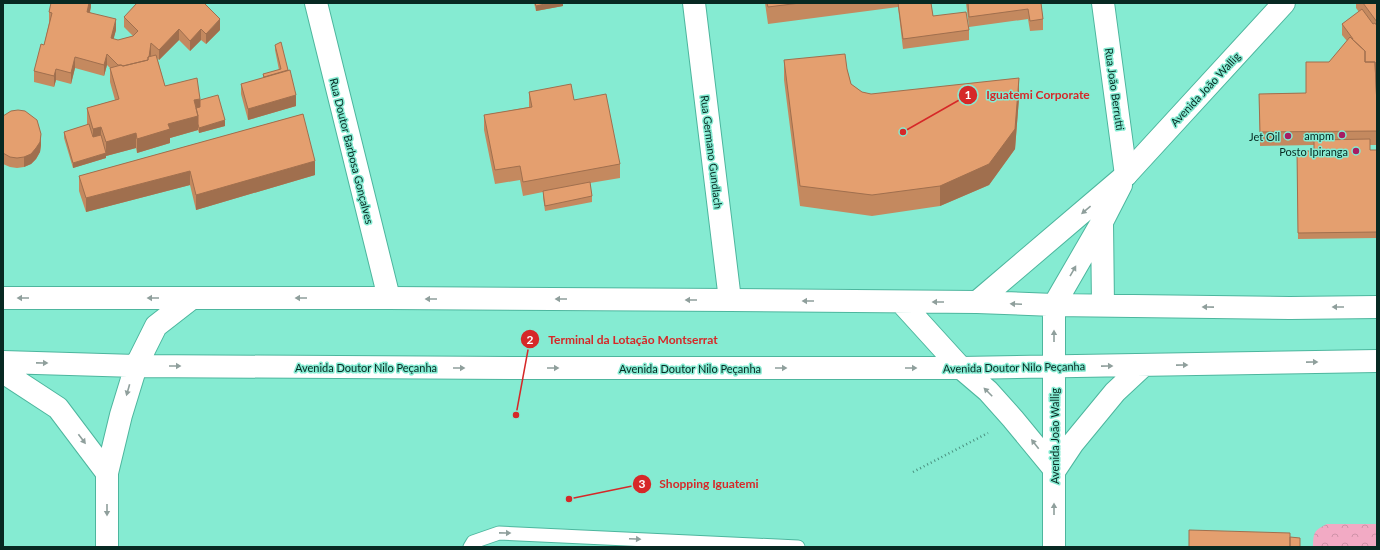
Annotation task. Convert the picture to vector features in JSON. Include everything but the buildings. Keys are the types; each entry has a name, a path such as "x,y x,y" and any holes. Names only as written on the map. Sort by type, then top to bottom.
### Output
{"main road":[{"name":"Rua Doutor Barbosa Gonçalves","path":"316,3 389,298"},
{"name":"Rua Germano Gundlach","path":"694,3 730,300"},
{"name":"Rua João Berrutti","path":"1103,3 1126,175"},
{"name":"Avenida João Wallig","path":"978,302 1126,175 1284,3"},
{"name":"Avenida João Wallig","path":"1054,547 1054,305 1102,222 1126,175"},
{"path":"1102,222 1103,305"},
{"path":"3,298 730,300 978,302 1054,305 1377,307"},
{"path":"107,547 107,473 121,415 136,366 156,326 192,298"},
{"path":"901,302 961,368 988,392 1013,419 1055,470 1072,443 1115,392 1144,365"},
{"name":"Avenida Doutor Nilo Peçanha","path":"3,362 136,366 961,368 1377,361"},
{"path":"3,372 58,408 107,473"}],"lane":[{"path":"470,547 473,542 499,533 798,547"}],"path":[{"path":"913,472 1013,419"}],"green space":[{"path":"1327,524 1377,524 1377,547 1313,547 1315,532"}],"place":[{"name":"Iguatemi Corporate","path":"903,132"},
{"name":"ampm","path":"1342,135"},
{"name":"Jet Oil","path":"1288,136"},
{"name":"Posto Ipiranga","path":"1356,151"},
{"name":"Terminal da Lotação Montserrat","path":"516,415"},
{"name":"Shopping Iguatemi","path":"569,499"}]}
